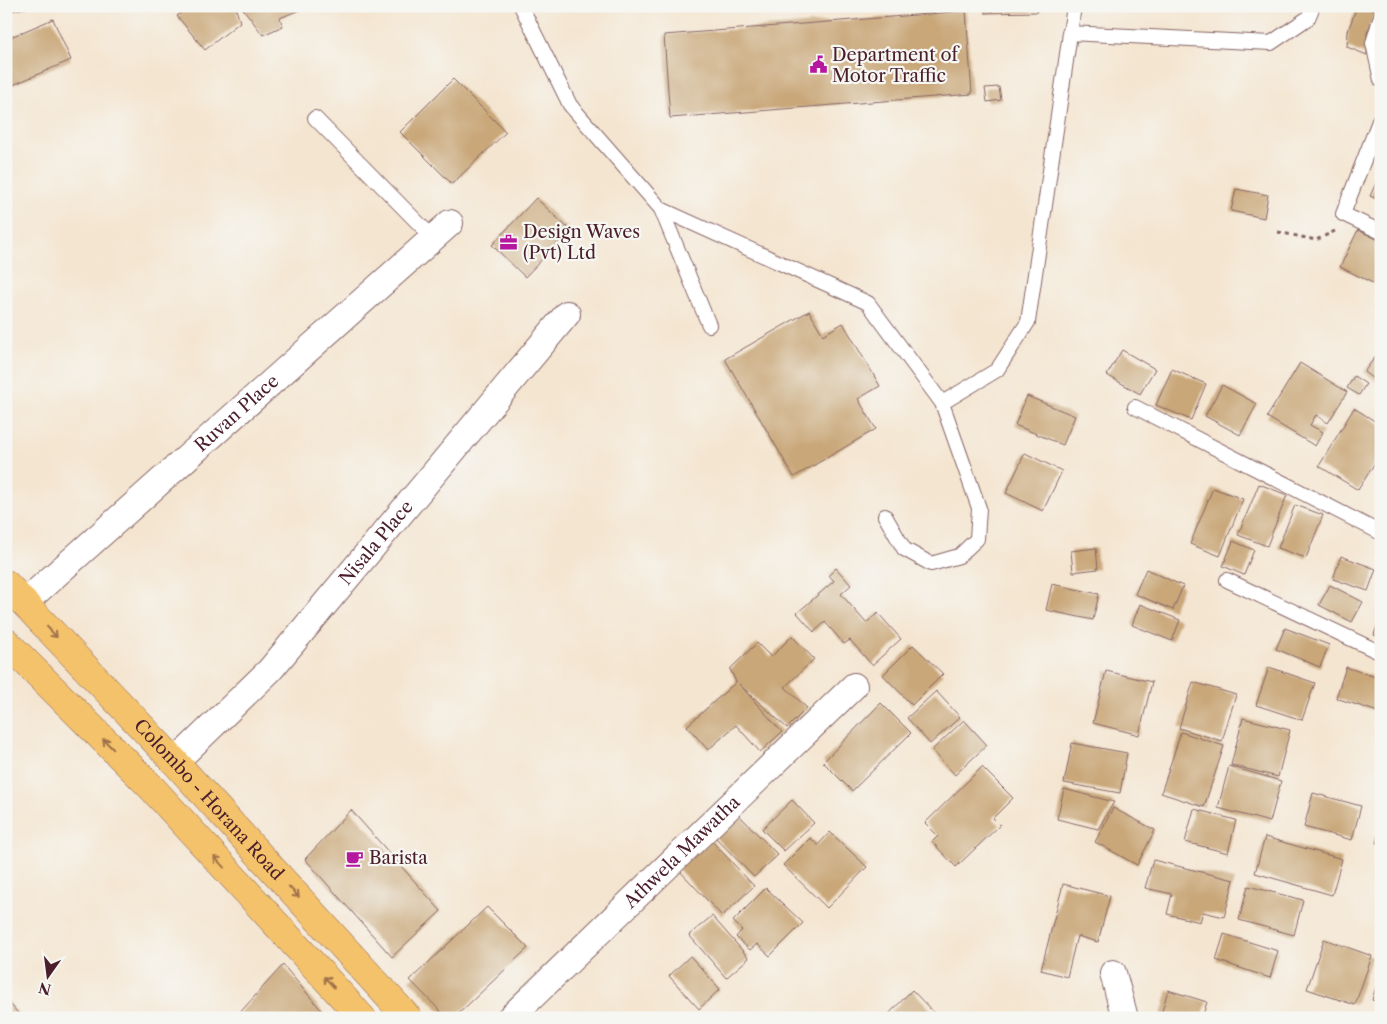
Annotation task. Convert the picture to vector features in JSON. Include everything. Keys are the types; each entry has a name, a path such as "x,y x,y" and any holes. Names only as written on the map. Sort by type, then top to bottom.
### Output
{"main road":[{"name":"Colombo - Horana Road","path":"15,593 175,762 408,1018"},
{"name":"Colombo - Horana Road","path":"6,642 151,787 362,1018"}],"street":[{"name":"Ruvan Place","path":"15,593 442,230"},
{"name":"Nisala Place","path":"175,762 270,670 567,314"},
{"name":"Athwela Mawatha","path":"510,1018 854,686"},
{"path":"1113,973 1126,1018"}],"lane":[{"path":"521,6 570,105 662,209 709,325"},
{"path":"942,404 997,370 1028,322 1074,6"},
{"path":"1069,34 1271,43 1308,18 1313,6"},
{"path":"1381,16 1373,43 1381,80"},
{"path":"1381,116 1343,214 1381,232"},
{"path":"315,118 442,230"},
{"path":"662,209 868,302 942,404 979,508 977,538 959,556 931,564 904,549 885,516"},
{"path":"1135,407 1381,533"},
{"path":"1226,580 1381,652"}],"path":[{"path":"1278,232 1316,240 1337,230"}],"building":[{"path":"6,6 29,6 29,7 6,12"},
{"path":"189,6 235,6 240,22 205,50 177,16"},
{"path":"241,6 309,6 280,18 283,26 263,35"},
{"path":"714,6 730,6 730,7 715,9"},
{"path":"985,6 1037,6 1037,12 985,13"},
{"path":"1357,6 1376,10 1367,33 1367,55 1347,47 1348,31"},
{"path":"966,11 972,94 670,118 664,35"},
{"path":"53,19 71,60 6,88 6,39"},
{"path":"453,79 506,132 452,184 400,132"},
{"path":"999,87 1001,100 987,102 985,88"},
{"path":"1381,172 1381,201 1370,196"},
{"path":"1236,189 1268,195 1264,218 1231,211"},
{"path":"536,198 570,230 525,277 492,245"},
{"path":"1358,230 1381,241 1381,287 1340,267"},
{"path":"809,311 823,335 843,323 880,386 858,399 876,429 794,477 725,359"},
{"path":"1381,349 1381,385 1364,372"},
{"path":"1122,350 1155,369 1140,394 1107,375"},
{"path":"1300,363 1347,392 1328,423 1316,415 1310,425 1323,432 1315,446 1267,417"},
{"path":"1172,369 1206,384 1191,420 1156,405"},
{"path":"1354,376 1366,384 1359,395 1347,388"},
{"path":"1222,385 1257,404 1240,435 1205,416"},
{"path":"1027,396 1075,416 1063,445 1015,425"},
{"path":"1354,408 1381,425 1381,453 1358,490 1319,466"},
{"path":"1025,453 1062,471 1043,511 1006,493"},
{"path":"1259,484 1287,495 1267,546 1238,535"},
{"path":"1213,488 1243,499 1220,556 1190,544"},
{"path":"1295,505 1323,515 1306,558 1278,548"},
{"path":"1233,541 1254,550 1244,575 1223,566"},
{"path":"1096,548 1098,569 1073,572 1071,551"},
{"path":"1341,556 1376,569 1368,591 1333,579"},
{"path":"836,568 851,585 841,594 866,623 878,613 901,639 872,665 850,640 844,644 825,622 814,632 797,613 834,581 829,575"},
{"path":"1146,569 1183,586 1173,610 1135,594"},
{"path":"1052,584 1099,594 1093,620 1046,610"},
{"path":"1330,585 1363,602 1352,622 1319,605"},
{"path":"1140,604 1180,620 1172,641 1132,625"},
{"path":"1381,617 1381,637 1374,635"},
{"path":"1285,628 1329,645 1320,667 1276,649"},
{"path":"792,636 814,659 785,687 807,708 787,728 739,684 782,732 760,752 736,725 708,750 687,726 736,682 730,669 757,643 771,657"},
{"path":"913,645 943,674 912,705 883,675"},
{"path":"1269,667 1315,683 1302,720 1256,705"},
{"path":"1346,667 1381,679 1381,713 1336,698"},
{"path":"1106,671 1152,682 1139,735 1093,723"},
{"path":"1193,682 1236,695 1222,741 1179,728"},
{"path":"936,691 960,717 930,744 907,718"},
{"path":"881,703 911,733 852,791 823,762"},
{"path":"1243,718 1290,730 1278,777 1231,765"},
{"path":"964,720 987,745 955,775 932,750"},
{"path":"1181,732 1224,746 1204,807 1161,793"},
{"path":"1072,743 1127,753 1120,793 1064,783"},
{"path":"1229,766 1281,781 1270,822 1218,808"},
{"path":"982,767 1013,798 993,818 1000,825 956,867 932,842 938,836 925,823"},
{"path":"1064,789 1114,802 1098,829 1057,819"},
{"path":"1313,793 1361,806 1352,840 1304,827"},
{"path":"792,800 814,823 784,851 762,829"},
{"path":"1113,808 1155,830 1137,865 1095,842"},
{"path":"1194,809 1236,820 1228,853 1185,842"},
{"path":"351,810 441,911 392,957 305,859"},
{"path":"737,813 778,855 754,877 714,836"},
{"path":"1381,823 1381,844 1376,843"},
{"path":"830,832 867,867 827,908 783,865 810,838 818,845"},
{"path":"1265,837 1342,859 1332,895 1255,873"},
{"path":"710,839 754,886 722,916 678,869"},
{"path":"1153,860 1234,880 1224,917 1203,912 1200,922 1167,914 1172,894 1145,888"},
{"path":"1063,884 1110,896 1098,942 1077,936 1067,977 1041,970"},
{"path":"1248,886 1303,900 1294,935 1239,920"},
{"path":"766,888 803,923 770,956 757,944 750,950 736,937 742,930 733,921"},
{"path":"487,907 528,948 454,1018 447,1018 410,980"},
{"path":"712,916 749,958 726,978 689,935"},
{"path":"1224,934 1278,951 1270,978 1216,960"},
{"path":"1324,939 1372,956 1355,1005 1307,989"},
{"path":"690,956 720,989 699,1009 669,976"},
{"path":"283,965 328,1018 235,1018"},
{"path":"1381,971 1381,1003 1372,1000"},
{"path":"912,990 939,1018 885,1018"},
{"path":"1168,990 1207,1002 1202,1018 1160,1018"},
{"path":"6,999 22,1018 6,1018"}],"place":[{"name":"Department of Motor Traffic","path":"818,65"},
{"name":"Design Waves (Pvt) Ltd","path":"509,242"},
{"name":"Barista","path":"355,858"}]}
